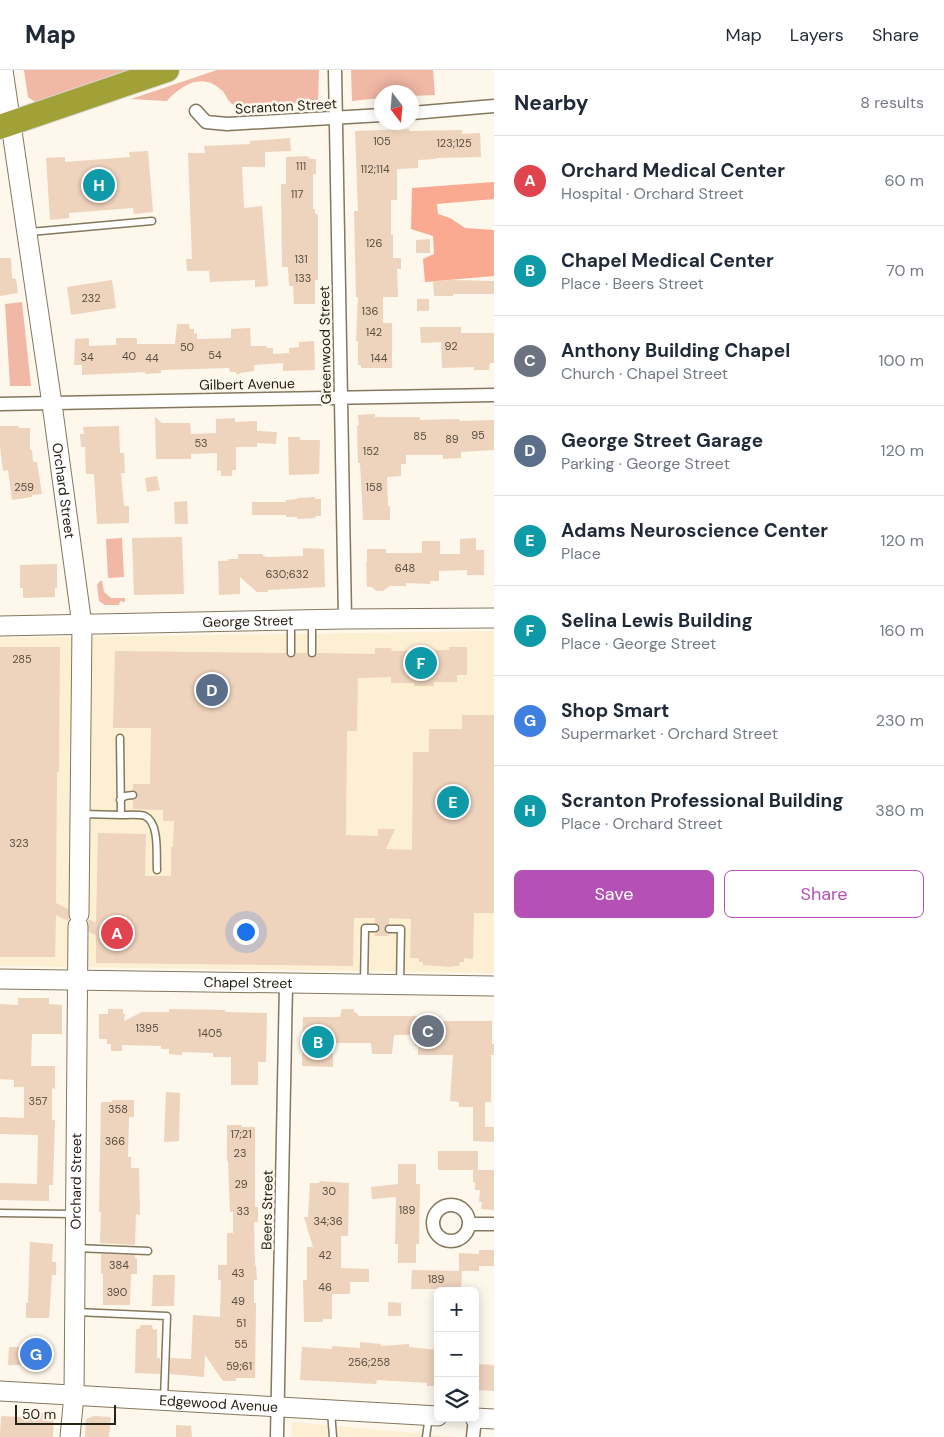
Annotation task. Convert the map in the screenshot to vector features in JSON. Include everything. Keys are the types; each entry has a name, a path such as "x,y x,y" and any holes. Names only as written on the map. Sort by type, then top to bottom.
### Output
{"highway":[{"path":"5,125 167,70"}],"main road":[{"name":"Orchard Street","path":"3,70 5,125 26,233 52,404 82,625 74,1395 70,1437"},
{"name":"George Street","path":"0,626 494,618"},
{"name":"Chapel Street","path":"0,980 494,986"},
{"name":"Edgewood Avenue","path":"0,1391 433,1416"},
{"path":"479,1418 494,1419"}],"street":[{"name":"Greenwood Street","path":"335,70 345,619"},
{"path":"419,112 494,106"},
{"name":"Scranton Street","path":"196,111 206,122 227,124 374,116"},
{"name":"Gilbert Avenue","path":"0,404 494,394"},
{"name":"Beers Street","path":"277,1437 286,984"},
{"path":"469,1224 494,1224"},
{"path":"473,1437 475,1422"}],"lane":[{"path":"26,233 152,221"},
{"path":"291,620 292,653"},
{"path":"312,620 312,653"},
{"path":"120,738 120,815"},
{"path":"120,800 125,796 133,795"},
{"path":"80,814 120,815 144,813 151,821 156,836 157,870"},
{"path":"364,985 365,928 375,928"},
{"path":"389,929 401,929 400,985"},
{"path":"0,1213 76,1214"},
{"path":"75,1248 148,1252"},
{"path":"74,1311 168,1316 164,1400"},
{"path":"331,1410 333,1437"},
{"path":"426,1437 433,1416"}],"shaded area":[{"path":"24,70 131,70 35,102 28,97"},
{"path":"217,70 319,70 318,102 238,107 231,103 219,88 205,82 191,83 184,86 167,101 131,99"},
{"path":"351,70 433,70 435,95 419,96 419,85 374,85 374,99 352,101"},
{"path":"494,182 494,199 437,204 438,214 450,218 465,228 494,230 494,276 425,282 423,259 434,254 433,236 411,229 412,188"},
{"path":"22,302 31,386 10,386 5,304"},
{"path":"122,538 124,577 108,578 106,539"},
{"path":"102,581 104,592 111,598 125,598 125,602 120,601 119,605 105,605 99,601 97,585"},
{"path":"494,631 494,973 0,966 0,638"},
{"path":"292,1422 459,1437 291,1437"}],"building":[{"path":"462,130 462,134 480,133 481,157 418,160 418,168 397,169 397,200 391,200 391,235 393,234 393,258 401,258 401,269 397,269 398,297 383,297 383,323 392,323 392,368 361,368 361,365 358,365 358,341 356,341 358,297 356,297 354,211 358,211 355,131"},
{"path":"290,138 291,151 265,152 265,167 242,167 244,208 262,206 268,286 255,287 255,280 210,282 209,271 187,271 186,259 192,259 188,153 205,153 204,146 250,144 250,141"},
{"path":"148,151 153,212 134,214 133,208 69,213 69,218 50,220 46,158 65,157 65,162 130,157 129,152"},
{"path":"307,156 311,159 316,159 316,174 313,174 313,209 315,209 315,213 318,215 318,280 315,280 315,304 294,304 293,286 289,286 288,267 282,267 281,184 286,184 286,157"},
{"path":"430,239 430,253 416,253 416,240"},
{"path":"0,258 11,258 12,278 16,279 18,293 0,296"},
{"path":"112,280 116,308 71,315 67,287"},
{"path":"433,281 494,281 494,294 434,296"},
{"path":"417,299 429,299 429,311 417,311"},
{"path":"177,324 189,324 190,329 194,329 194,334 197,333 197,339 231,338 231,329 250,328 251,346 273,348 273,354 289,353 289,348 299,347 299,342 314,341 315,370 283,371 283,363 254,365 254,371 238,375 235,372 230,372 229,368 161,370 161,373 145,374 145,372 82,375 82,365 74,365 75,339 89,338 89,346 116,345 116,338 137,338 137,344 175,344"},
{"path":"420,327 461,327 461,333 494,333 494,363 490,363 489,370 474,370 474,367 442,368 441,342 421,343"},
{"path":"375,414 375,417 420,417 420,420 494,420 494,450 461,452 461,458 443,459 443,455 406,455 406,464 401,464 401,476 387,477 390,520 363,520 360,463 358,463 358,415"},
{"path":"155,417 162,423 190,423 191,434 216,433 216,419 235,418 235,422 257,421 257,431 277,432 276,444 257,443 257,447 236,447 236,470 232,470 232,476 221,476 221,470 217,471 217,453 191,454 191,459 156,459"},
{"path":"0,426 30,428 30,450 32,450 33,462 37,462 42,494 12,500 8,470 3,471"},
{"path":"119,426 120,453 124,453 125,473 121,473 124,506 129,506 129,523 97,524 94,474 86,474 85,447 81,447 80,434 84,434 83,427"},
{"path":"288,437 300,437 300,440 320,440 319,474 289,475"},
{"path":"157,476 160,490 147,492 145,478"},
{"path":"315,497 315,499 321,499 321,516 315,516 316,518 297,519 297,517 286,517 286,515 252,515 252,502 286,502 286,500 297,498"},
{"path":"187,501 188,524 175,524 174,502"},
{"path":"182,537 184,594 134,595 132,538"},
{"path":"476,538 476,550 484,550 484,575 467,575 467,570 439,571 439,581 430,581 430,584 406,583 406,586 390,586 383,591 376,591 372,587 367,587 367,549 386,549 386,553 422,553 422,541 440,541 440,554 460,554 460,539"},
{"path":"303,548 324,549 325,587 257,592 240,577 240,594 219,595 218,561 238,559 238,554 263,554 263,556 268,557 303,556"},
{"path":"57,564 55,597 23,598 23,588 20,588 20,565"},
{"path":"0,647 60,647 56,903 68,909 69,919 68,921 56,915 55,957 0,957"},
{"path":"449,647 467,647 467,675 457,675 457,682 434,682 434,686 414,686 414,683 391,683 391,677 358,678 357,731 347,731 346,835 378,836 378,829 395,829 386,849 412,850 413,752 429,752 429,729 462,729 462,715 494,715 494,913 474,913 473,959 464,958 464,962 460,962 459,966 451,967 423,965 423,962 419,962 419,958 410,958 411,919 389,918 389,924 384,929 389,936 375,936 375,933 380,928 375,923 375,918 354,918 353,966 96,963 96,935 89,932 88,921 89,919 96,923 98,833 146,834 145,876 171,876 171,847 173,847 174,821 163,821 163,810 133,809 133,800 138,795 133,790 133,784 150,784 151,728 113,728 115,651 286,653 291,658 296,653 307,653 312,658 317,653 375,654 375,648 391,648 392,651 449,650"},
{"path":"18,998 49,998 49,1004 62,1005 62,1034 32,1034 31,1066 55,1066 55,1089 52,1088 52,1120 55,1120 53,1185 49,1185 49,1201 0,1200 0,1183 37,1184 38,1135 0,1134 0,1117 24,1118 24,1087 14,1087 14,1080 0,1079 0,1004 18,1005"},
{"path":"108,1009 123,1009 123,1014 125,1014 124,1021 142,1012 169,1012 169,1009 267,1013 266,1062 258,1062 258,1085 231,1085 231,1057 213,1057 213,1053 182,1052 182,1055 169,1054 169,1049 161,1049 161,1046 122,1045 122,1051 111,1051 111,1044 107,1044 107,1039 99,1039 99,1014 108,1014"},
{"path":"342,1009 354,1009 358,1016 440,1016 440,1021 492,1021 494,1055 491,1055 491,1102 485,1102 485,1127 494,1127 494,1142 473,1141 473,1107 459,1107 459,1102 450,1101 453,1055 418,1055 418,1046 415,1046 416,1035 394,1035 392,1054 372,1054 371,1043 333,1043 333,1067 302,1066 303,1017 340,1017"},
{"path":"166,1092 180,1093 179,1141 164,1142"},
{"path":"112,1100 134,1100 134,1117 129,1117 128,1157 131,1157 131,1168 139,1168 140,1215 136,1214 135,1245 100,1243 101,1102 112,1102"},
{"path":"227,1125 255,1127 255,1207 258,1207 258,1222 254,1222 257,1280 254,1280 254,1303 256,1303 255,1378 236,1378 236,1381 223,1381 205,1355 204,1377 170,1374 170,1358 191,1359 193,1315 220,1317 221,1280 218,1280 218,1265 227,1265 227,1233 233,1233 233,1212 230,1212 227,1161"},
{"path":"438,1151 478,1151 478,1170 494,1170 494,1210 481,1209 482,1202 479,1202 480,1190 475,1190 473,1170 438,1170"},
{"path":"398,1164 416,1164 416,1184 420,1184 419,1244 416,1244 416,1263 398,1263 398,1244 395,1244 396,1197 372,1199 371,1187 398,1184"},
{"path":"320,1181 349,1183 348,1236 341,1236 341,1268 369,1269 369,1282 350,1282 350,1294 332,1294 332,1319 323,1319 323,1322 304,1322 303,1280 307,1280 307,1247 313,1247 304,1217 308,1217 310,1183 319,1183"},
{"path":"30,1242 53,1244 52,1262 56,1262 56,1275 52,1275 49,1318 26,1318"},
{"path":"479,1250 494,1250 494,1266 479,1266 479,1271 462,1271 461,1287 411,1289 412,1270 459,1271 459,1253 479,1254"},
{"path":"101,1254 135,1255 135,1258 137,1258 137,1274 131,1274 130,1305 103,1305"},
{"path":"153,1275 175,1275 174,1306 151,1306"},
{"path":"388,1302 401,1303 401,1316 388,1316"},
{"path":"141,1325 152,1325 153,1330 157,1329 157,1358 160,1358 160,1374 135,1373 136,1329 139,1329"},
{"path":"360,1342 381,1344 380,1346 409,1344 409,1347 434,1350 434,1386 427,1386 427,1383 377,1380 376,1384 300,1380 302,1347 332,1349 332,1346 360,1348"},
{"path":"9,1347 50,1348 50,1365 46,1368 30,1368 30,1365 8,1365"},
{"path":"479,1364 494,1365 494,1391 479,1390"},
{"path":"41,1413 54,1414 53,1437 0,1437 1,1416 40,1418"},
{"path":"94,1416 111,1417 109,1437 85,1437 86,1419"},
{"path":"176,1425 191,1426 192,1437 176,1437"}],"place":[{"name":"Scranton Professional Building","path":"99,185"},
{"name":"Selina Lewis Building","path":"421,663"},
{"name":"George Street Garage","path":"212,690"},
{"name":"Adams Neuroscience Center","path":"453,802"},
{"name":"Orchard Medical Center","path":"117,933"},
{"name":"Anthony Building Chapel","path":"428,1031"},
{"name":"Chapel Medical Center","path":"318,1042"},
{"name":"Shop Smart","path":"36,1354"}]}
